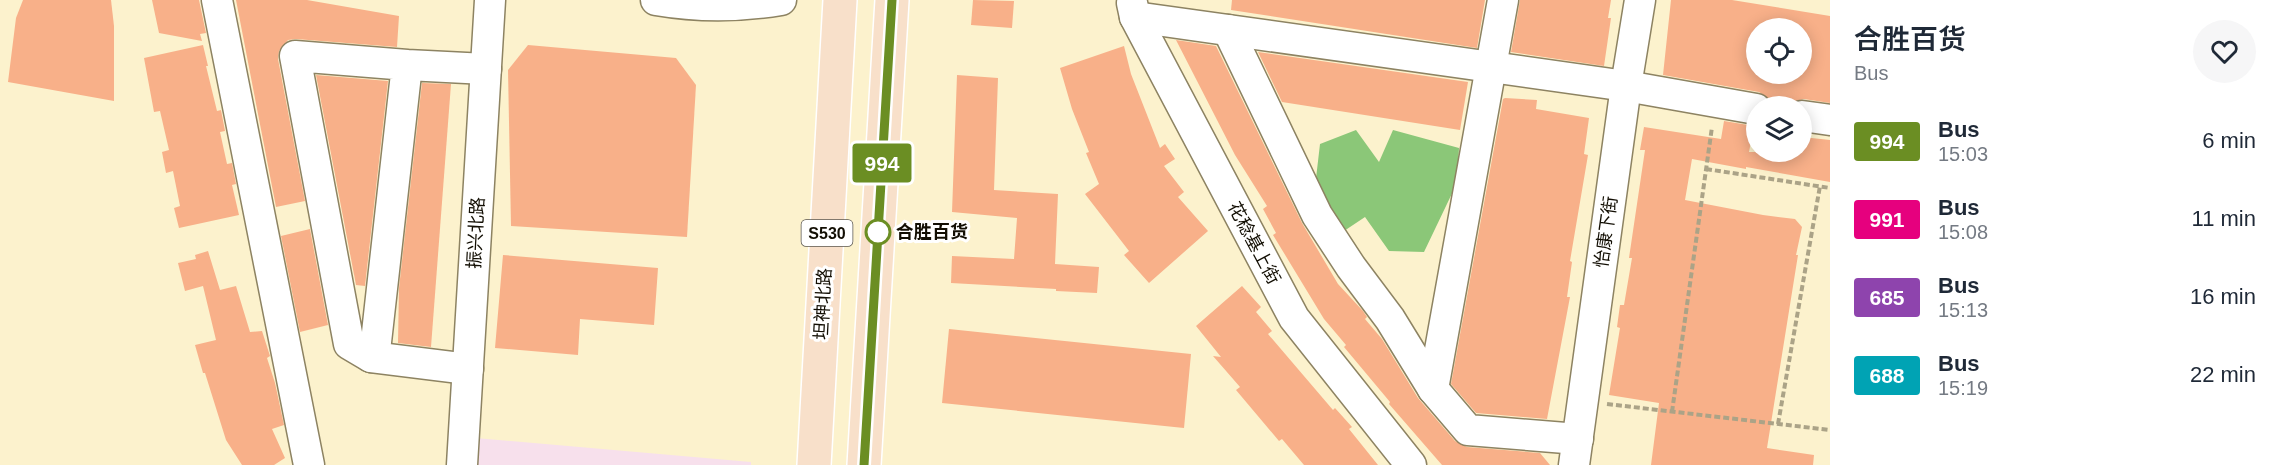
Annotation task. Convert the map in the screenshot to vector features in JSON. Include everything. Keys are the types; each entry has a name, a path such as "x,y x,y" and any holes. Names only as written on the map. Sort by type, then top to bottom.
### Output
{"main road":[{"name":"坦神北路","path":"814,465 840,0"},
{"name":"S530","path":"864,465 892,0"}],"street":[{"path":"217,0 309,465"},
{"name":"振兴北路","path":"462,465 490,0"},
{"path":"656,0 692,6 758,4 781,0"},
{"path":"1433,389 1503,0"},
{"name":"怡康下街","path":"1576,452 1626,86 1640,0"},
{"path":"1133,9 1228,30 1626,86 1746,108"},
{"name":"花稔基上街","path":"1133,9 1294,318 1411,465"},
{"path":"1228,30 1317,215 1351,267 1390,319 1433,389 1468,430 1576,452"},
{"path":"468,369 371,357 349,344 295,56 486,69"},
{"path":"371,357 376,342 407,65"},
{"path":"1812,117 1830,120"}],"path":[{"path":"1672,411 1715,103"},
{"path":"1706,169 1830,188"},
{"path":"1778,424 1820,186"},
{"path":"1583,401 1830,430"}],"shaded area":[{"path":"464,437 751,462 751,465 462,465"}],"green space":[{"path":"1356,130 1379,162 1393,130 1459,148 1457,183 1424,252 1389,251 1365,217 1344,231 1315,187 1320,144"}],"building":[{"path":"23,0 111,0 114,26 114,101 8,82 16,18"},
{"path":"152,0 199,0 206,33 200,34 202,41 159,33"},
{"path":"236,0 307,0 399,16 397,47 296,39 288,40 279,51 278,59 305,201 276,207"},
{"path":"973,0 1014,1 1012,28 971,25"},
{"path":"1232,0 1485,0 1477,48 1231,10"},
{"path":"1520,0 1611,0 1608,18 1611,18 1604,66 1511,52"},
{"path":"1671,0 1732,0 1830,16 1830,103 1812,100 1812,96 1765,96 1759,92 1663,75"},
{"path":"1176,40 1216,46 1302,223 1338,284 1363,311 1367,317 1365,319 1382,339 1418,398 1455,441 1467,447 1540,453 1550,465 1442,465 1389,404 1390,402 1324,319 1273,235 1276,233 1263,209 1267,206 1235,155"},
{"path":"203,45 217,111 221,110 225,131 220,132 227,164 232,163 236,184 232,185 239,215 179,228 174,208 180,206 173,171 166,173 162,152 169,150 160,111 154,112 144,58"},
{"path":"528,45 676,58 696,85 687,237 511,226 508,70"},
{"path":"1124,46 1131,74 1160,148 1165,144 1175,159 1164,166 1184,192 1178,197 1208,231 1149,283 1124,255 1129,251 1085,194 1099,184 1086,153 1089,152 1072,109 1060,68"},
{"path":"1258,52 1468,82 1460,130 1282,102"},
{"path":"316,75 388,81 365,286 356,285"},
{"path":"957,75 998,78 994,190 1058,194 1055,264 1099,267 1097,293 951,283 952,256 1014,259 1017,218 952,212"},
{"path":"422,83 451,84 431,347 398,343 399,288"},
{"path":"1505,98 1537,100 1536,109 1589,118 1584,154 1588,155 1570,261 1572,262 1567,297 1570,297 1547,419 1476,413 1451,384"},
{"path":"1724,121 1746,125 1746,162 1812,162 1812,138 1830,140 1830,182 1692,159 1685,200 1795,219 1802,227 1767,448 1814,455 1813,465 1651,465 1659,403 1609,395 1620,328 1617,327 1620,305 1624,305 1632,258 1629,258 1645,150 1640,150 1644,127 1721,139"},
{"path":"310,229 328,325 300,332 281,236"},
{"path":"208,251 220,290 236,286 250,332 262,331 270,356 267,358 284,425 272,429 285,458 274,465 242,465 226,440 205,373 203,373 195,345 216,340 203,286 185,291 178,263 196,259 195,255"},
{"path":"503,255 658,268 654,325 580,319 578,355 495,348"},
{"path":"1242,286 1261,307 1256,312 1272,331 1268,334 1333,410 1335,408 1352,427 1349,429 1378,465 1304,465 1282,439 1279,441 1236,390 1240,387 1213,356 1221,357 1196,326"},
{"path":"949,329 1191,354 1184,428 942,403"}],"bus line":[{"name":"994","path":"864,465 892,0"}],"place":[{"name":"合胜百货","path":"878,232"}]}
